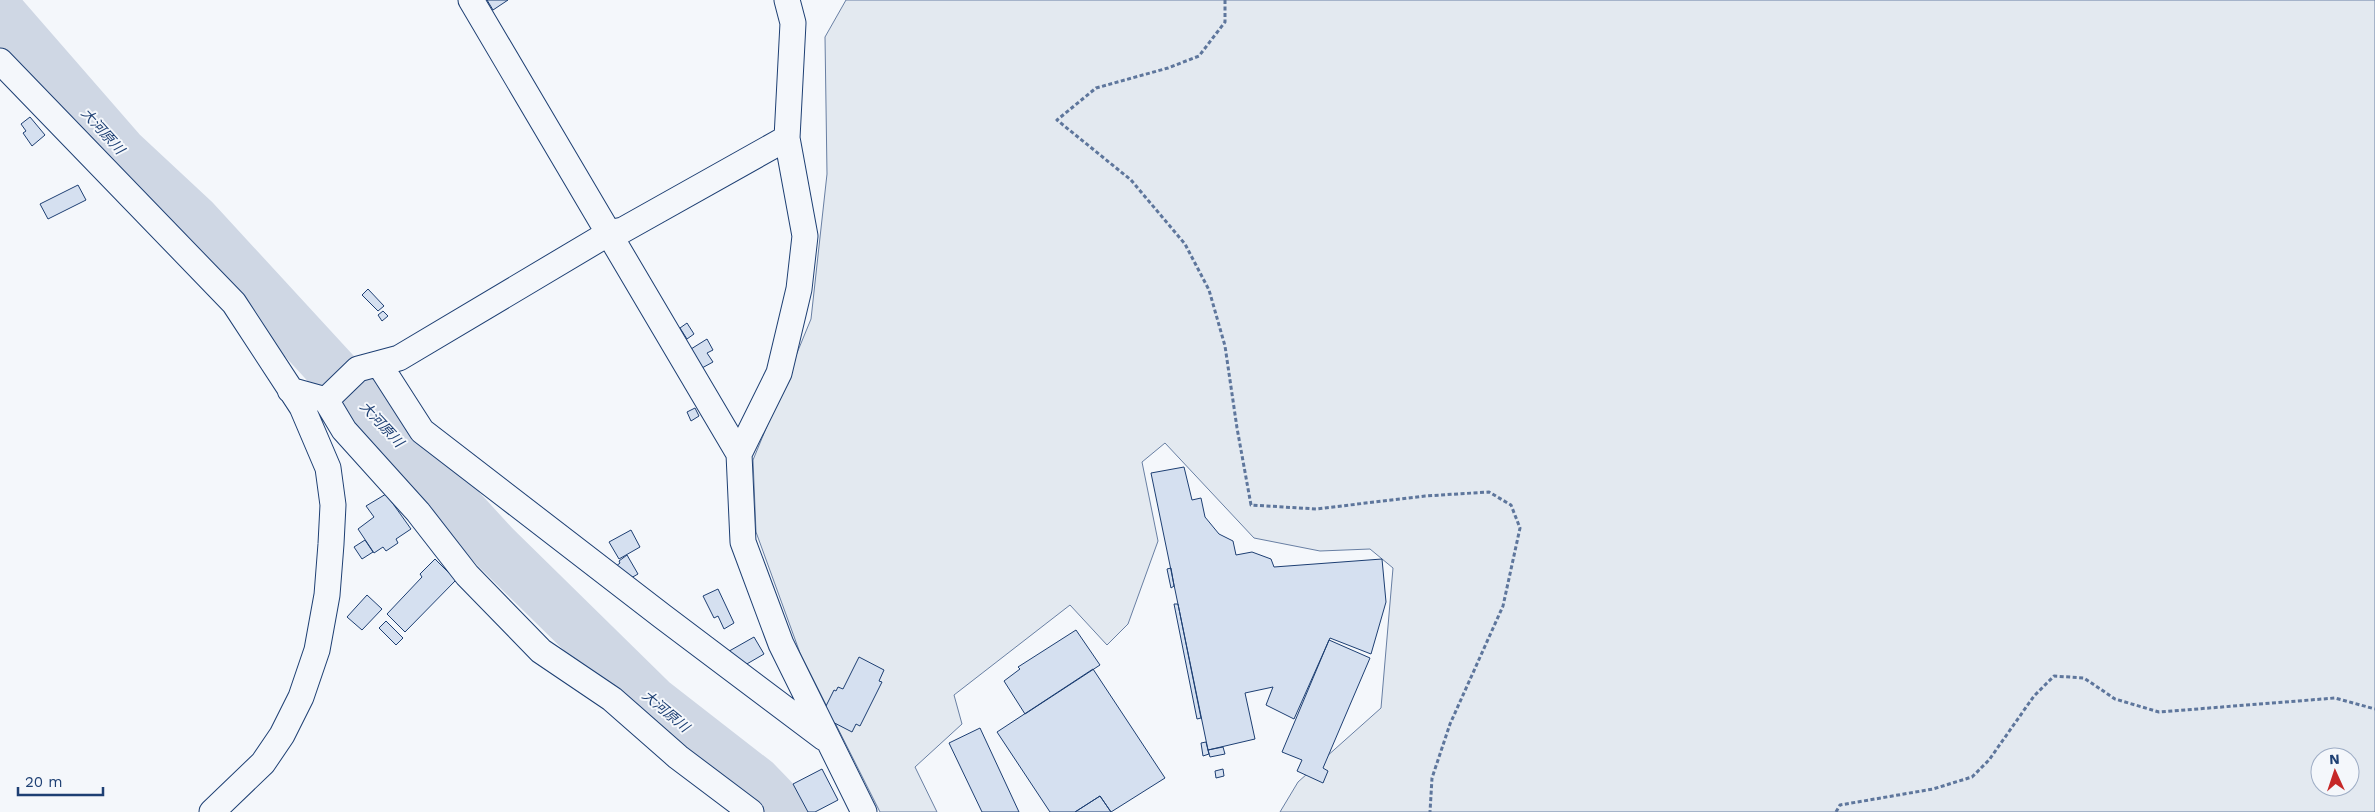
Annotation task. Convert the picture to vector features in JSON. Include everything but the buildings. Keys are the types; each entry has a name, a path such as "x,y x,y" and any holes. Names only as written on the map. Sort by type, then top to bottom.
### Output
{"street":[{"path":"470,0 738,454 743,542 781,644 864,812"},
{"path":"738,454 779,373 799,289 805,236 788,138 793,23 787,0"},
{"path":"0,61 234,303 309,423 328,468 333,505 327,595 317,650 301,697 282,735 263,763 212,812"},
{"path":"326,400 368,366 399,358 608,234 623,230 788,138"},
{"path":"368,366 422,430 662,616 828,741"},
{"path":"290,390 326,400 344,430 418,512 467,575 541,651 612,699 678,757 751,812"}],"path":[{"path":"1225,0 1225,22 1199,56 1168,68 1096,88 1057,120 1131,180 1185,244 1209,290 1225,346 1251,505 1316,509 1425,496 1489,492 1511,505 1520,528 1503,606 1450,724 1432,778 1430,812"},
{"path":"1836,812 1840,805 1933,789 1972,777 1990,760 2034,696 2054,676 2084,678 2115,699 2160,712 2335,698 2375,709"}],"shaded area":[{"path":"846,0 2375,0 2375,812 1280,812 1298,782 1381,708 1393,568 1370,549 1320,551 1254,538 1165,443 1142,462 1158,541 1128,624 1107,645 1070,605 954,695 962,724 915,767 937,812 880,812 800,653 756,532 753,460 811,319 827,174 825,37"}],"waterway":[{"name":"大河原川","path":"0,13 122,153 195,221 495,547 653,702 756,782 785,812"}]}
